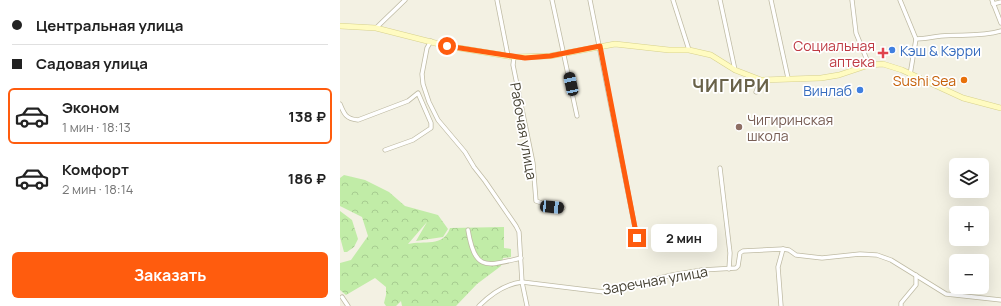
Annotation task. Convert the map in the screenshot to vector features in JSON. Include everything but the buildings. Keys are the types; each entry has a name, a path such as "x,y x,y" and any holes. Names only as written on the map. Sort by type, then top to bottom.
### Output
{"street":[{"path":"376,28 404,0"},
{"name":"Рабочая улица","path":"497,0 513,65 533,163 536,200 552,207 563,208"},
{"path":"552,0 577,116"},
{"path":"590,0 637,238"},
{"path":"673,0 689,50"},
{"path":"720,0 736,70"},
{"path":"771,0 788,78"},
{"path":"852,0 856,33 869,65"},
{"path":"900,0 916,39 910,75"},
{"path":"1001,2 993,2 1001,23"},
{"path":"340,26 376,28 447,46 511,57 550,56 615,44 669,50 689,50 711,55 736,70 762,80 821,78 839,75 869,65 883,64 963,98 1001,108"},
{"path":"916,39 928,40 941,36 970,36 1001,31"},
{"path":"431,41 427,48 422,74 423,84 429,102 438,120 465,152 474,167 499,199 519,232 522,282 527,306"},
{"path":"756,92 762,80"},
{"path":"340,104 345,116 350,119 358,120 408,101 418,93 431,123 431,128 413,140 385,150"},
{"path":"720,168 730,254 729,269 736,268 738,266 739,256 743,251 783,249 789,250 796,254 822,258 860,254 877,255 891,260 946,294 1001,300"},
{"path":"468,230 470,243 475,255 482,263 491,265 521,258"},
{"path":"781,306 778,267 783,249"},
{"name":"Заречная улица","path":"479,306 489,296 502,288 522,282 604,292 672,275 702,270 729,269"},
{"path":"901,306 901,303 916,285 916,275"},
{"path":"342,297 348,306"}],"green space":[{"path":"344,175 365,180 389,192 405,206 438,215 448,229 443,237 416,241 427,222 408,244 438,241 447,234 450,228 504,227 504,248 511,249 511,257 503,258 501,266 477,284 456,306 402,306 401,301 396,306 386,306 384,303 386,287 375,278 346,295 340,290 340,263 351,260 368,236 362,217 340,206 340,178"},
{"path":"340,211 352,220 358,239 354,247 347,252 344,252 340,237"}],"place":[{"name":"Кэш & Кэрри","path":"892,50"},
{"name":"Социальная аптека","path":"883,53"},
{"name":"Sushi Sea","path":"964,80"},
{"name":"Винлаб","path":"860,90"},
{"name":"Чигиринская школа","path":"739,127"}],"district":[{"name":"ЧИГИРИ","path":"731,85"}],"route":[{"path":"447,46 525,58 550,56 600,46 637,238"}]}
